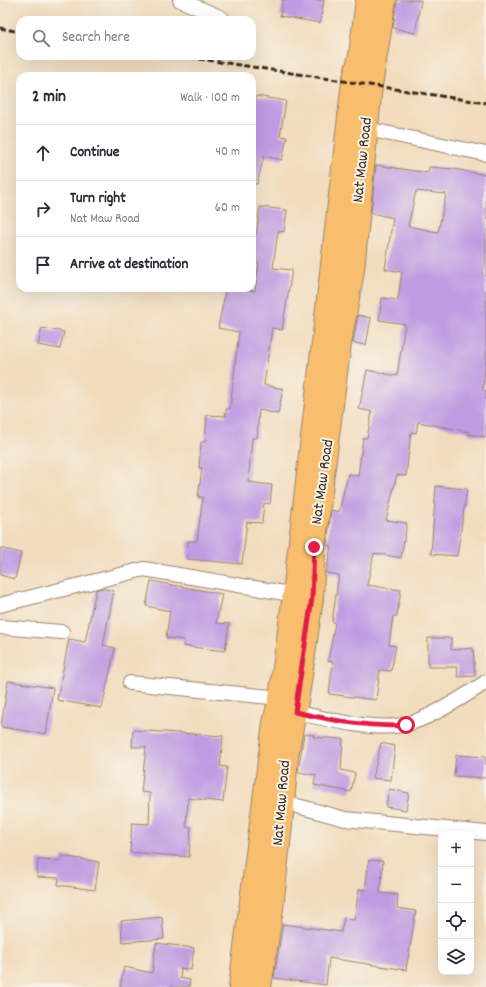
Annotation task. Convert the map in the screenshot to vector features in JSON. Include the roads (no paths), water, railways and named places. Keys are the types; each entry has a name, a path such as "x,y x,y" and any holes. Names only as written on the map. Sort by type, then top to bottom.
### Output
{"main road":[{"name":"Nat Maw Road","path":"240,987 274,802 287,755 287,705 303,596 353,82 360,55 367,0"},
{"name":"Nat Maw Road","path":"303,596 315,540 340,343 353,270 371,85 385,0"},
{"name":"Nat Maw Road","path":"260,987 272,908 274,802"}],"street":[{"path":"180,0 217,16"},
{"path":"367,129 486,154"},
{"path":"0,605 144,569 303,596"},
{"path":"0,627 62,632"},
{"path":"130,683 287,705 347,722 386,727 406,725 425,718 486,682"},
{"path":"274,802 345,819 486,833"}],"railway":[{"path":"0,28 16,31"},
{"path":"207,60 486,103"}]}
